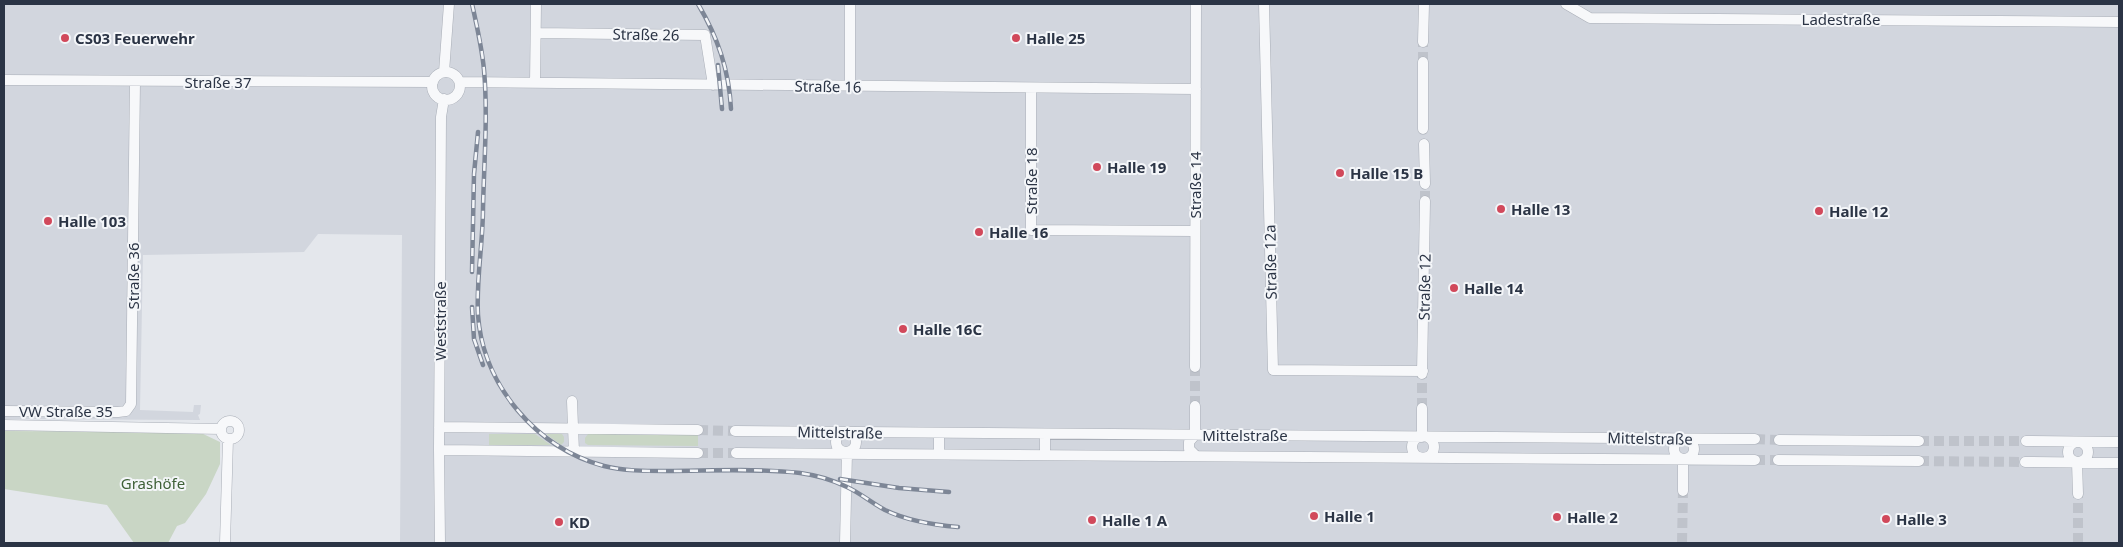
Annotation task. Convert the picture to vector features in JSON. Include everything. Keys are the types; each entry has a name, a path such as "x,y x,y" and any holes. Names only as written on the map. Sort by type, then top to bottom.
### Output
{"street":[{"path":"444,72 449,4"},
{"path":"535,83 536,4"},
{"path":"850,4 850,86"},
{"name":"Straße 14","path":"1195,367 1196,4"},
{"name":"Straße 12a","path":"1264,4 1273,370 1422,372"},
{"path":"1423,42 1424,4"},
{"name":"Ladestraße","path":"1566,4 1590,18 2119,22"},
{"name":"Straße 26","path":"536,33 705,35 713,85"},
{"path":"1423,62 1423,129"},
{"path":"444,72 456,76 460,82 456,95 444,99 436,95 432,87 437,75 444,72"},
{"name":"Straße 37","path":"4,80 433,82"},
{"name":"Straße 36","path":"128,409 132,401 135,82"},
{"name":"Straße 16","path":"460,82 1196,89"},
{"name":"Straße 18","path":"1031,88 1031,230 1195,232"},
{"name":"Weststraße","path":"440,543 441,117 444,99"},
{"path":"1424,144 1425,184"},
{"name":"Straße 12","path":"1422,372 1425,201"},
{"path":"572,401 574,452"},
{"path":"1195,406 1195,435 1189,442 1189,449 1200,455 1211,452 1212,441 1206,435"},
{"path":"1422,408 1422,436"},
{"name":"VW Straße 35","path":"4,411 118,412 128,409"},
{"path":"227,422 236,424 238,429 234,438 228,439 223,437 221,429 227,422"},
{"path":"4,425 221,429"},
{"path":"439,427 698,430"},
{"name":"Mittelstraße","path":"735,431 1755,439"},
{"path":"845,432 853,434 856,442 853,450 847,452 845,543"},
{"path":"939,433 939,453"},
{"path":"1045,434 1045,454"},
{"path":"1422,436 1431,439 1434,446 1430,455 1422,457 1415,454 1412,446 1415,439 1422,436"},
{"path":"225,543 228,439"},
{"path":"1683,491 1683,459 1690,456 1694,450 1691,442 1684,439"},
{"path":"1779,440 1920,441"},
{"path":"2026,441 2119,442"},
{"path":"2077,462 2071,460 2068,452 2069,446 2078,442"},
{"path":"439,450 698,453"},
{"name":"Mittelstraße","path":"736,453 847,452 1755,460"},
{"path":"1778,460 1919,461"},
{"path":"2025,462 2119,463"},
{"path":"2077,462 2078,494"}],"shaded area":[{"path":"4,4 2119,4 2119,543 400,543 402,235 318,234 304,252 143,255 140,410 193,412 194,405 201,405 200,414 198,415 200,420 4,419"}],"green space":[{"name":"Grashöfe","path":"4,431 199,432 220,442 220,464 206,494 185,523 177,526 168,543 134,543 107,505 4,489"},
{"path":"489,434 535,434 551,445 489,445"},
{"path":"546,434 562,434 564,442 561,445"},
{"path":"588,434 698,435 698,446 588,445 585,443 585,438"}],"tunnel":[{"path":"1423,42 1423,62"},
{"path":"1425,184 1425,201"},
{"path":"1195,367 1195,406"},
{"path":"1422,374 1422,408"},
{"path":"698,430 735,431"},
{"path":"1755,439 1779,440"},
{"path":"1919,441 2026,441"},
{"path":"698,453 736,453"},
{"path":"1755,460 1778,460"},
{"path":"1919,461 2025,462"},
{"path":"1682,543 1683,491"},
{"path":"2078,494 2078,543"}],"railway":[{"path":"472,4 483,62 486,104 478,315 482,341 490,366 502,389 517,410 556,445 579,457 604,466 642,471 750,470 806,474 842,484 885,510 903,517 930,524 958,527"},
{"path":"698,4 717,42 728,81 731,109"},
{"path":"718,65 722,109"},
{"path":"472,272 474,174 478,132"},
{"path":"472,307 474,339 483,365"},
{"path":"840,479 899,488 949,492"}],"place":[{"name":"CS03 Feuerwehr","path":"65,38"},
{"name":"Halle 25","path":"1016,38"},
{"name":"Halle 19","path":"1097,167"},
{"name":"Halle 15 B","path":"1340,173"},
{"name":"Halle 13","path":"1501,209"},
{"name":"Halle 12","path":"1819,211"},
{"name":"Halle 103","path":"48,221"},
{"name":"Halle 16","path":"979,232"},
{"name":"Halle 14","path":"1454,288"},
{"name":"Halle 16C","path":"903,329"},
{"name":"Halle 1","path":"1314,516"},
{"name":"Halle 2","path":"1557,517"},
{"name":"Halle 3","path":"1886,519"},
{"name":"Halle 1 A","path":"1092,520"},
{"name":"KD","path":"559,522"}]}
